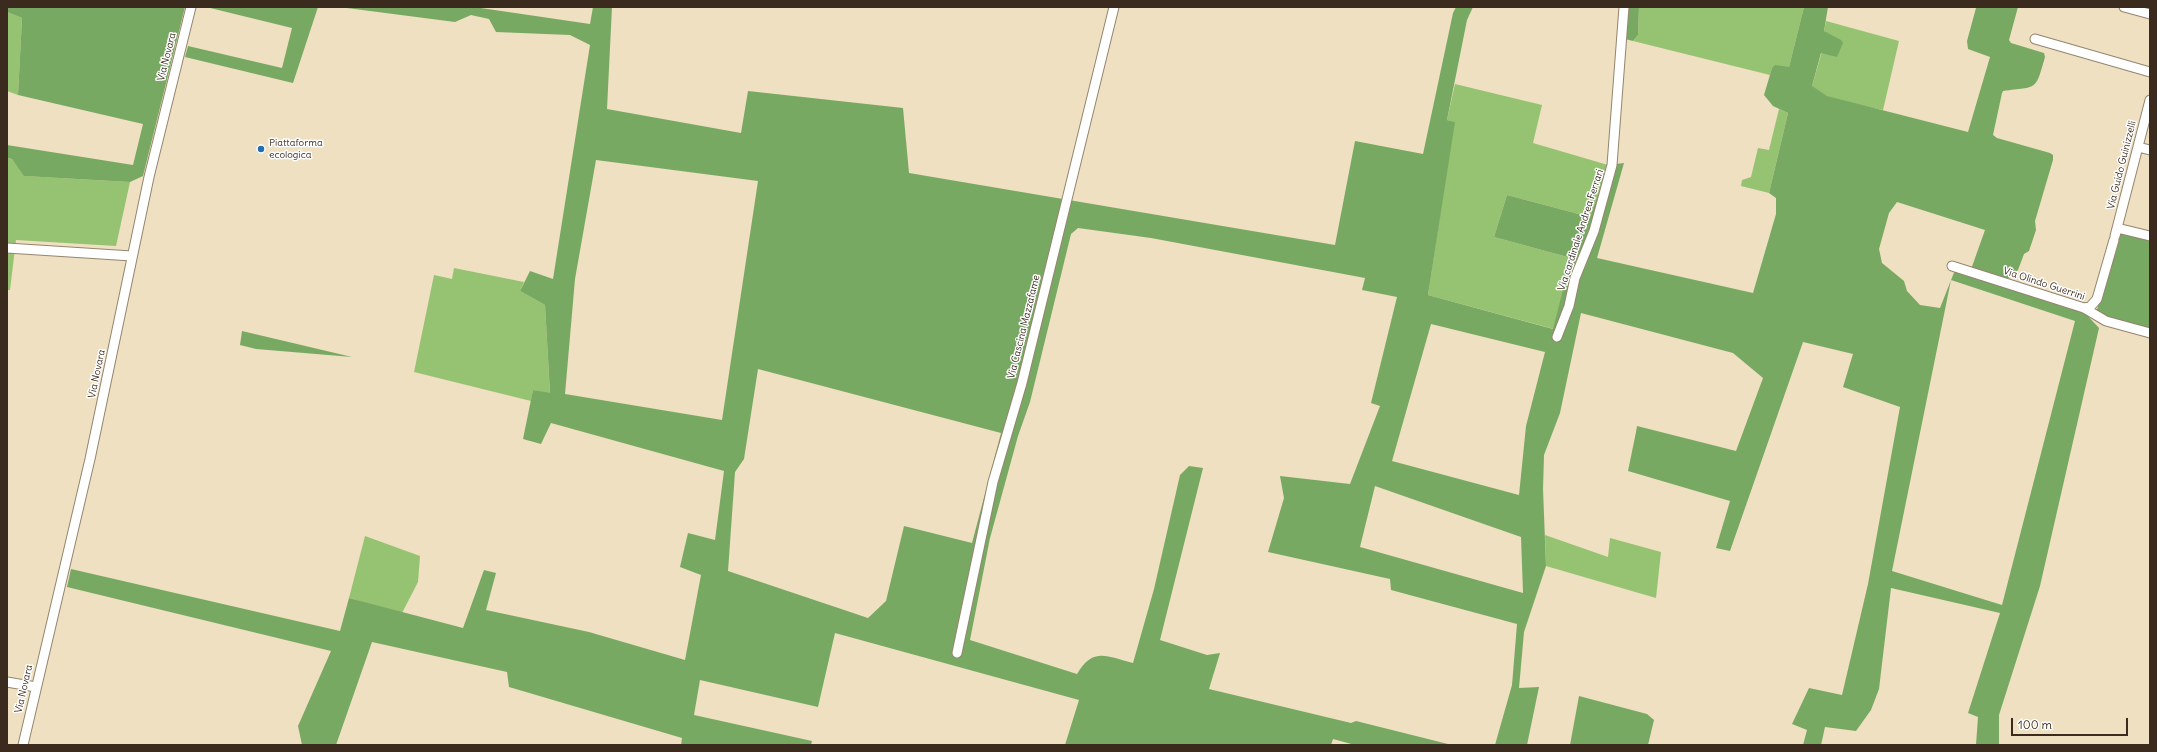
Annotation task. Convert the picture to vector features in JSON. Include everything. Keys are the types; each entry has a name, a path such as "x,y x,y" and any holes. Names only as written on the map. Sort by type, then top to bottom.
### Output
{"street":[{"name":"Via Novara","path":"22,745 90,459 149,176 191,7"},
{"name":"Via Cascina Mazzafame","path":"956,653 994,482 1043,301 1114,7"},
{"name":"Via cardinale Andrea Ferrari","path":"1557,337 1569,306 1575,278 1594,231 1612,165 1624,7"},
{"path":"2124,7 2150,14"},
{"path":"2035,39 2150,72"},
{"name":"Via Guido Guinizzelli","path":"2084,308 2090,307 2097,299 2116,235 2150,100"},
{"path":"2138,147 2150,150"},
{"path":"2116,235 2150,236"},
{"path":"7,248 132,256"},
{"name":"Via Olindo Guerrini","path":"1952,266 2084,308 2106,321 2150,333"},
{"path":"7,682 36,687"}],"green space":[{"path":"7,7 185,7 143,176 130,182 24,176 12,159 7,158 7,145 133,165 143,124 18,95 22,18 7,12"},
{"path":"206,7 318,7 293,83 185,57 188,46 282,68 292,28"},
{"path":"339,7 474,7 590,24 593,7 612,7 607,109 741,133 748,91 903,108 909,173 1335,245 1355,141 1423,154 1453,13 1456,7 1473,7 1467,20 1447,120 1455,122 1428,295 1553,329 1571,258 1494,237 1507,195 1590,217 1608,165 1624,163 1597,258 1753,293 1776,214 1776,198 1769,193 1788,113 1773,106 1764,95 1772,68 1775,65 1789,67 1804,7 1828,7 1824,31 1841,40 1843,43 1837,57 1821,53 1812,86 1827,96 1968,132 1990,57 1968,49 1967,41 1976,8 2018,7 2009,40 2011,43 2044,53 2045,57 2037,82 2029,87 2003,91 1993,135 1997,138 2050,153 2053,155 2053,160 2035,221 2036,230 2029,251 2024,254 2018,270 2003,283 2084,312 2099,328 2040,586 1999,715 1999,745 1976,745 1978,717 1968,713 2000,613 1891,588 1879,689 1871,710 1856,731 1825,727 1821,745 1803,745 1807,730 1792,724 1809,688 1842,695 1868,584 1900,407 1843,387 1853,354 1803,342 1730,551 1716,548 1730,501 1628,471 1637,426 1736,451 1763,378 1733,353 1581,313 1560,413 1544,455 1543,489 1546,566 1524,632 1519,688 1539,687 1527,745 1495,745 1512,685 1517,624 1391,590 1390,579 1268,552 1284,498 1280,476 1350,484 1380,406 1371,403 1397,297 1362,290 1365,278 1151,238 1078,228 1071,234 1030,402 1018,436 990,538 970,640 1077,674 1083,665 1095,657 1108,656 1133,663 1154,589 1180,475 1189,466 1203,468 1160,640 1207,655 1220,653 1209,689 1351,723 1356,721 1452,745 1355,745 1333,739 1331,745 1065,745 1079,700 835,633 818,707 700,680 694,715 812,741 811,745 681,745 682,738 509,687 507,672 372,642 336,745 302,745 298,726 331,651 67,587 71,569 340,631 349,598 463,628 484,570 496,573 486,610 589,632 685,660 701,575 680,567 688,533 715,540 724,471 551,423 541,444 523,439 533,390 550,393 545,305 520,291 530,271 553,279 590,45 570,35 496,32 489,19 471,15 455,22","holes":["596,160 758,181 722,420 565,394 575,279","1897,202 1985,230 1969,275 1955,270 1940,308 1920,305 1907,291 1904,281 1882,263 1879,249 1889,213","1951,280 2075,321 2002,605 1892,571","1431,324 1545,352 1526,426 1519,495 1392,461","758,369 1001,433 972,543 904,526 886,601 868,618 728,571 735,472 744,459","1375,486 1521,537 1523,593 1360,547"]},
{"path":"1627,7 1639,7 1638,35 1633,41 1625,39"},
{"path":"1639,7 1804,7 1789,67 1772,68 1770,75 1633,41 1638,35"},
{"path":"7,12 22,18 18,95 7,91"},
{"path":"1826,21 1899,41 1883,110 1834,99 1817,91 1812,86 1827,34 1824,31"},
{"path":"1455,84 1542,105 1533,143 1608,165 1590,217 1507,195 1494,237 1571,258 1554,329 1428,295 1454,122 1447,120"},
{"path":"1779,109 1788,113 1769,193 1741,186 1742,180 1751,177 1758,148 1769,150"},
{"path":"7,158 12,159 25,176 130,182 116,246 16,240 10,290 7,290"},
{"path":"2126,232 2150,239 2150,330 2107,320 2096,313 2117,241 2121,234"},
{"path":"454,268 524,282 520,291 545,305 550,394 533,390 531,401 414,372 434,275 452,279"},
{"path":"242,331 352,357 256,349 240,345"},
{"path":"1545,535 1608,557 1610,538 1661,552 1656,598 1546,566"},
{"path":"365,536 420,556 418,582 402,613 349,598"},
{"path":"1579,696 1647,714 1654,720 1648,745 1570,745"}],"place":[{"name":"Piattaforma ecologica","path":"261,149"}]}
